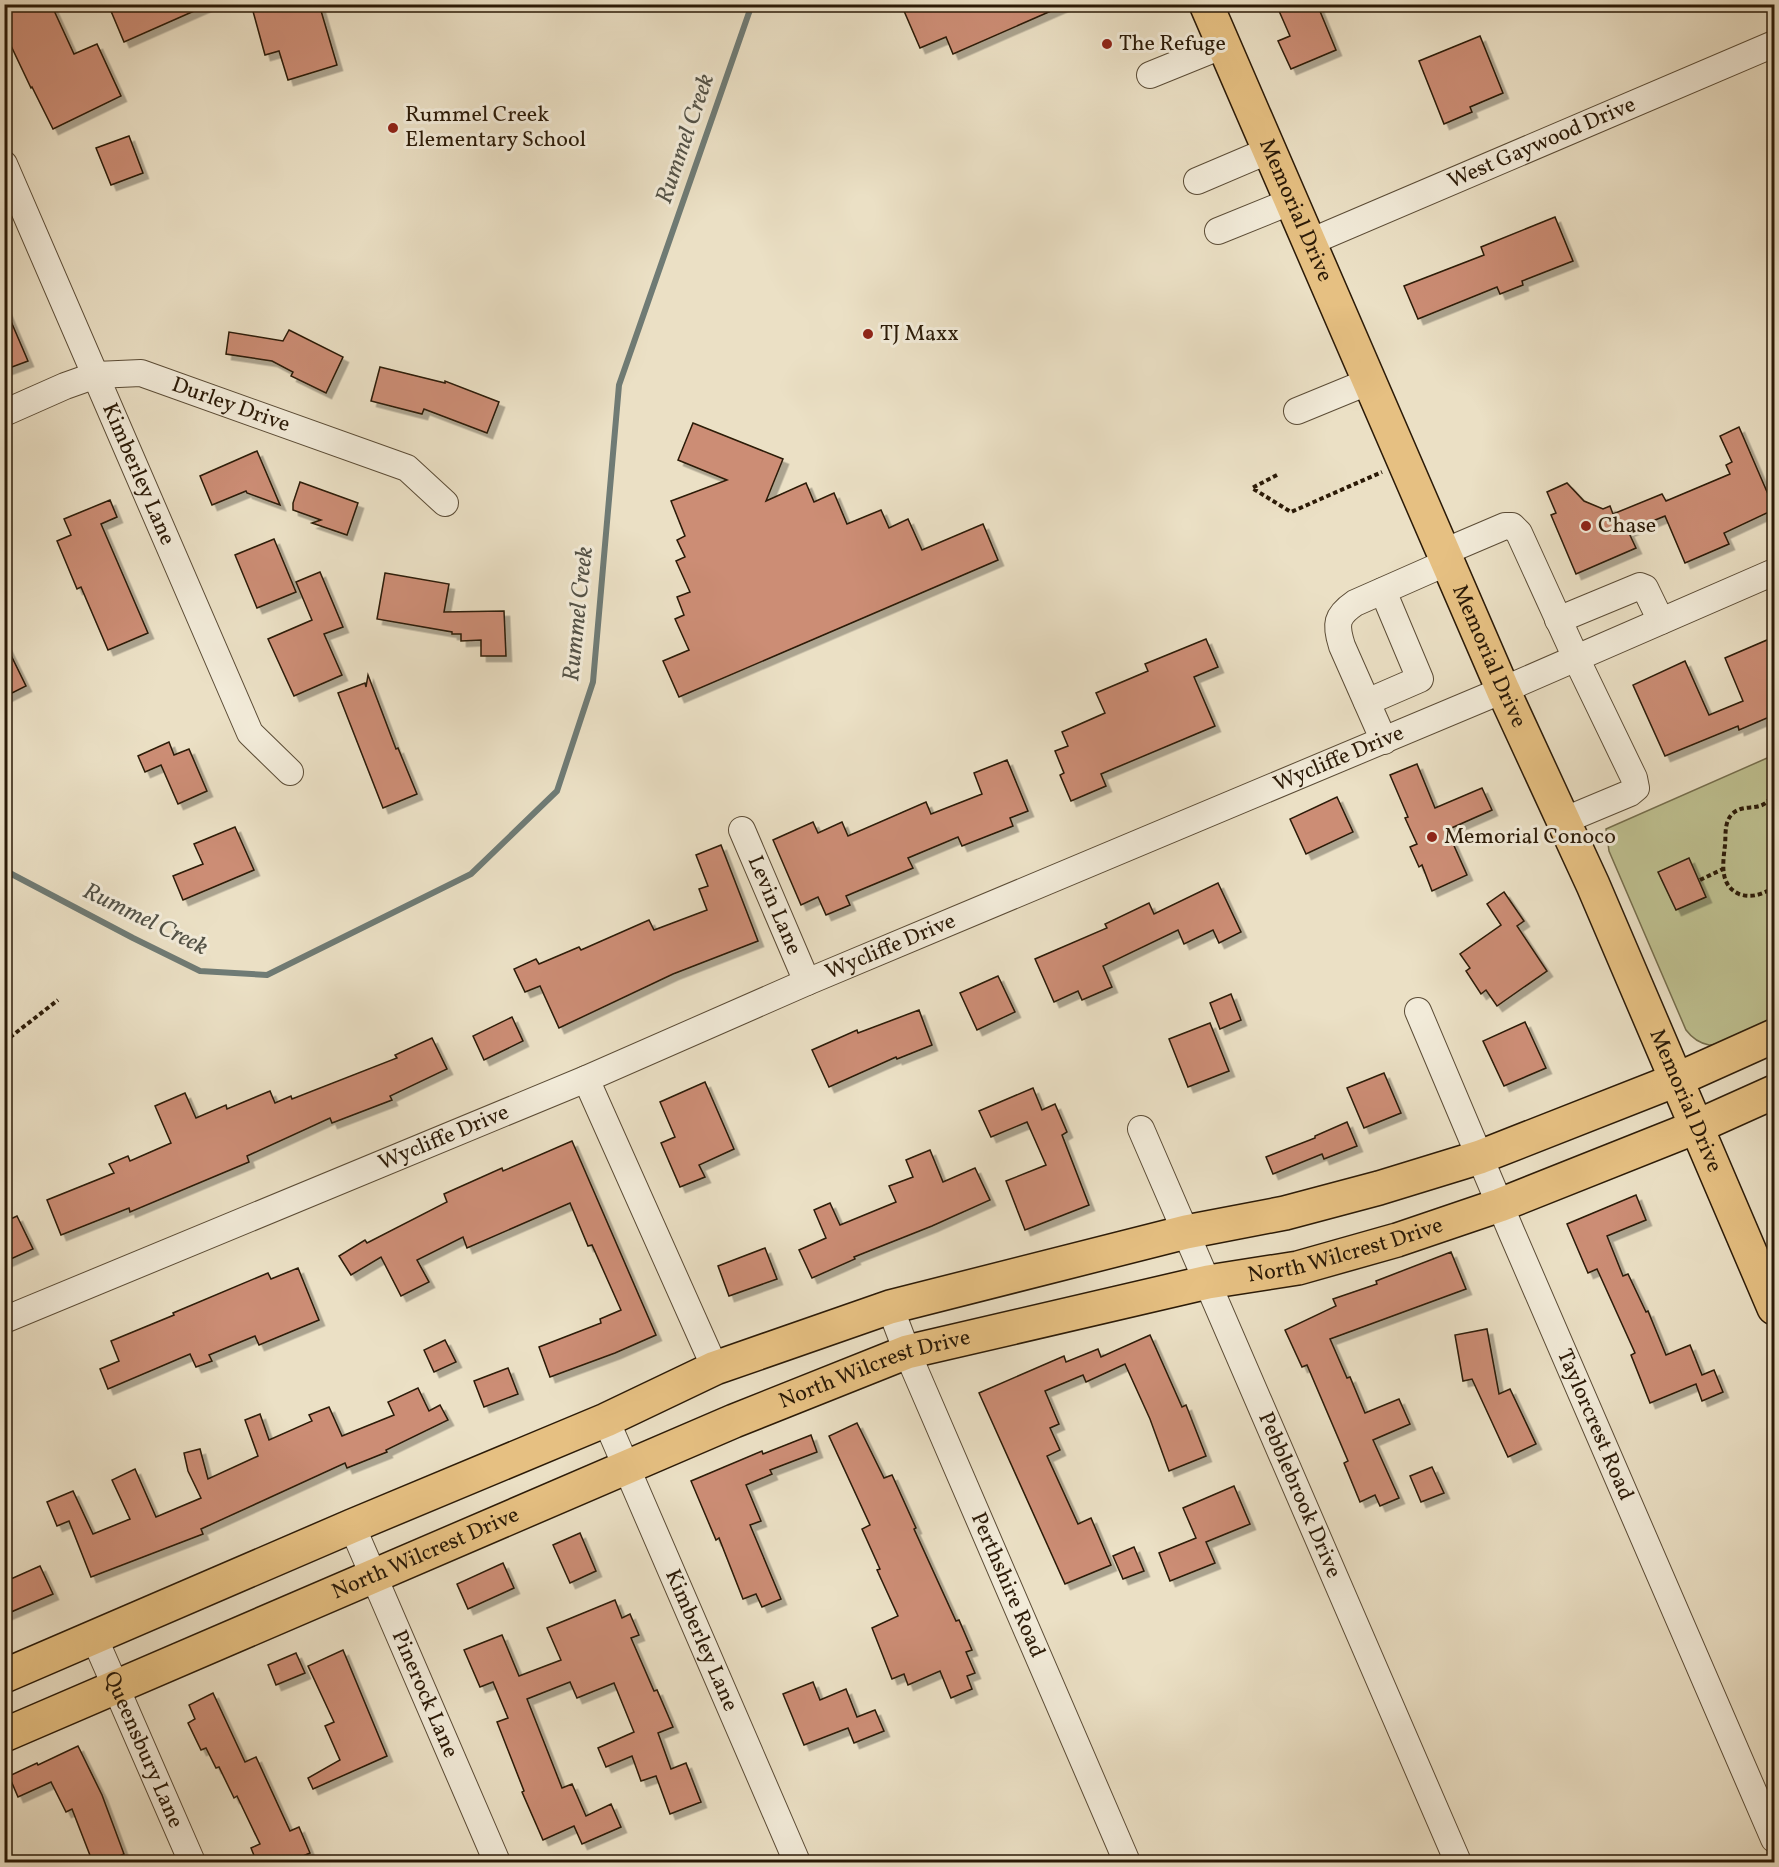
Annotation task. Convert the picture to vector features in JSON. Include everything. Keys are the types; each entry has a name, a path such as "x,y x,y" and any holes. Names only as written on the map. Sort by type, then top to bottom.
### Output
{"main road":[{"name":"Memorial Drive","path":"1206,4 1774,1308"},
{"path":"4,1676 352,1526 606,1420 715,1368 890,1307 1186,1232 1285,1213 1379,1188 1480,1157 1676,1080 1774,1036"},
{"name":"North Wilcrest Drive","path":"4,1735 734,1421 907,1352 1208,1282 1299,1268 1397,1240 1500,1205 1696,1127 1774,1092"}],"street":[{"name":"West Gaywood Drive","path":"1310,242 1774,44"},
{"path":"1150,75 1224,45"},
{"path":"1197,181 1270,150"},
{"name":"Kimberley Lane","path":"4,164 250,733 290,772"},
{"path":"1218,231 1292,201"},
{"name":"Durley Drive","path":"4,413 96,375 141,373 407,468 445,503"},
{"path":"1297,411 1370,381"},
{"path":"1384,741 1337,633 1338,621 1344,610 1505,525 1512,526 1519,533 1634,778 1636,788 1630,793 1563,821"},
{"name":"Wycliffe Drive","path":"4,1320 586,1079 807,982 1384,741 1774,572"},
{"path":"1558,620 1640,586 1645,588 1661,621"},
{"path":"1366,702 1420,678 1383,591"},
{"name":"Levin Lane","path":"742,830 807,982"},
{"name":"Taylorcrest Road","path":"1418,1011 1774,1839"},
{"path":"586,1079 715,1368"},
{"name":"Pebblebrook Drive","path":"1141,1129 1458,1863"},
{"name":"Perthshire Road","path":"890,1307 907,1352 1127,1863"},
{"name":"Kimberley Lane","path":"606,1420 797,1863"},
{"name":"Pinerock Lane","path":"352,1526 497,1863"},
{"name":"Queensbury Lane","path":"94,1637 192,1863"}],"path":[{"path":"1277,475 1252,488 1291,512 1405,462"},
{"path":"1774,791 1766,804 1737,811 1731,816 1726,825 1723,869 1728,883 1741,895 1751,897 1774,888"},
{"path":"1700,880 1723,869"},
{"path":"4,1042 58,1000"}],"green space":[{"path":"1774,755 1774,1017 1732,1038 1709,1045 1696,1040 1686,1030 1609,851 1606,829"}],"building":[{"path":"4,4 51,4 74,54 97,44 121,96 53,129 4,31"},
{"path":"108,4 210,4 124,42"},
{"path":"251,4 319,4 337,65 288,80 279,51 265,55"},
{"path":"901,4 1067,4 953,54 946,37 920,48"},
{"path":"1276,4 1317,4 1336,50 1291,69 1278,41 1290,36"},
{"path":"1480,36 1503,93 1470,107 1472,112 1444,124 1419,61"},
{"path":"129,136 143,173 111,185 96,148"},
{"path":"1555,217 1573,261 1522,281 1523,285 1500,294 1497,287 1418,319 1404,286 1484,255 1481,247"},
{"path":"4,305 28,361 4,370"},
{"path":"289,330 343,357 326,393 291,376 293,372 272,361 226,354 229,332 283,341"},
{"path":"380,367 445,383 445,381 499,402 487,433 424,409 422,414 371,401"},
{"path":"693,423 783,459 766,501 806,483 814,502 834,493 847,524 881,510 889,528 908,519 922,550 983,524 998,560 679,697 663,661 689,650 675,619 684,615 677,597 690,592 676,561 685,557 677,540 685,536 671,501 727,480 678,460"},
{"path":"1739,427 1774,508 1724,533 1729,544 1685,563 1665,516 1628,531 1636,548 1576,574 1551,515 1556,513 1547,492 1567,483 1584,501 1603,509 1610,506 1613,514 1662,494 1666,501 1730,474 1726,465 1732,462 1720,436"},
{"path":"257,451 280,505 246,491 212,505 200,476"},
{"path":"300,482 358,503 347,535 312,523 321,520 293,510"},
{"path":"110,500 117,517 101,524 148,633 108,650 81,587 77,589 57,541 71,535 64,519"},
{"path":"274,539 296,592 257,608 235,555"},
{"path":"320,572 343,627 324,634 342,675 294,696 268,639 312,620 296,582"},
{"path":"385,573 449,584 444,612 504,611 506,656 481,656 481,640 461,641 461,634 377,619"},
{"path":"1774,637 1774,715 1739,730 1738,726 1665,756 1633,685 1685,661 1709,715 1743,701 1725,658"},
{"path":"1206,639 1218,667 1194,677 1215,726 1101,774 1106,786 1071,801 1060,775 1064,773 1055,751 1068,746 1062,732 1105,713 1096,693 1148,671 1145,664"},
{"path":"4,641 26,686 4,697"},
{"path":"368,675 396,749 398,748 417,794 383,808 338,693 365,683 366,687"},
{"path":"169,742 174,755 189,749 207,791 178,804 161,765 145,772 138,756"},
{"path":"1007,760 1028,811 1010,818 1013,826 962,846 958,837 908,858 913,868 846,896 850,905 826,915 818,897 801,905 773,840 813,822 818,833 842,822 848,836 926,802 931,814 982,794 974,773"},
{"name":"Memorial Conoco","path":"1417,764 1435,808 1482,788 1492,810 1447,830 1467,875 1432,891 1422,865 1419,867 1410,847 1417,844 1390,775"},
{"path":"1337,797 1353,832 1306,854 1290,819"},
{"path":"235,827 254,870 183,900 173,876 203,864 194,844"},
{"path":"721,845 758,941 673,974 559,1028 540,986 525,992 514,969 536,959 539,964 579,947 581,950 649,920 654,930 707,910 699,889 708,886 696,855"},
{"path":"1689,858 1706,897 1676,910 1658,872"},
{"path":"1218,883 1241,932 1219,943 1213,930 1184,944 1178,930 1103,966 1112,987 1082,1000 1078,991 1054,1002 1035,959 1107,928 1105,924 1149,903 1154,914"},
{"path":"1504,892 1524,921 1517,926 1547,971 1497,1006 1486,990 1481,994 1466,971 1470,968 1460,954 1501,925 1487,904"},
{"path":"998,976 1015,1012 977,1030 960,993"},
{"path":"1231,994 1241,1020 1220,1029 1210,1003"},
{"path":"919,1010 932,1045 897,1059 896,1057 829,1087 812,1050 857,1030 858,1033"},
{"path":"512,1017 523,1041 484,1060 473,1036"},
{"path":"1525,1022 1546,1068 1504,1086 1483,1041"},
{"path":"1210,1023 1229,1071 1188,1087 1169,1039"},
{"path":"432,1038 447,1069 390,1096 392,1100 332,1123 330,1118 247,1156 249,1162 130,1212 129,1208 61,1235 47,1200 114,1173 109,1164 128,1156 130,1161 171,1143 155,1106 185,1093 196,1118 226,1105 227,1109 270,1091 275,1103 291,1096 292,1099 397,1058 395,1055"},
{"path":"1384,1073 1401,1113 1364,1128 1347,1088"},
{"path":"705,1082 734,1149 699,1165 705,1177 680,1187 661,1143 675,1137 660,1102"},
{"path":"1033,1088 1042,1110 1055,1104 1067,1132 1062,1135 1089,1205 1025,1230 1006,1181 1046,1165 1027,1122 991,1137 979,1111"},
{"path":"1347,1122 1357,1146 1324,1159 1322,1154 1273,1174 1266,1157 1315,1138"},
{"path":"572,1141 656,1335 550,1377 539,1347 601,1323 600,1319 621,1310 592,1245 588,1246 570,1203 467,1248 463,1237 417,1260 429,1282 401,1296 381,1257 351,1275 339,1256 365,1240 367,1243 447,1202 444,1194 502,1168 503,1171"},
{"path":"930,1150 943,1182 975,1168 990,1200 854,1257 855,1259 812,1278 799,1250 826,1238 814,1210 830,1203 840,1225 896,1202 889,1186 913,1177 906,1160"},
{"path":"1636,1195 1646,1220 1607,1236 1623,1276 1628,1274 1646,1312 1648,1311 1666,1355 1690,1345 1702,1375 1714,1370 1723,1392 1702,1401 1696,1384 1650,1403 1631,1355 1635,1353 1597,1269 1588,1273 1567,1224"},
{"path":"17,1216 33,1249 4,1262 4,1222"},
{"path":"765,1248 777,1279 729,1296 718,1266"},
{"path":"1451,1252 1466,1289 1330,1339 1347,1378 1350,1377 1365,1413 1399,1399 1410,1424 1373,1440 1399,1498 1380,1506 1375,1495 1360,1502 1344,1463 1348,1461 1307,1365 1302,1367 1285,1330 1336,1306 1333,1299 1377,1284 1376,1281"},
{"path":"298,1268 319,1320 259,1345 255,1336 209,1355 212,1361 196,1367 190,1354 108,1389 100,1369 119,1361 111,1341 268,1273 271,1279"},
{"path":"1487,1329 1499,1394 1510,1389 1536,1444 1508,1457 1472,1379 1463,1381 1455,1335"},
{"path":"1150,1335 1182,1407 1186,1405 1206,1456 1169,1471 1150,1419 1125,1364 1086,1382 1083,1375 1045,1391 1059,1424 1050,1428 1060,1450 1047,1456 1078,1524 1091,1518 1111,1565 1065,1584 979,1393 1064,1356 1066,1362 1098,1349 1101,1357"},
{"path":"445,1340 456,1362 434,1372 424,1350"},
{"path":"508,1368 518,1394 484,1407 474,1381"},
{"path":"418,1388 429,1411 440,1405 448,1420 386,1450 387,1452 347,1468 345,1463 201,1529 203,1534 91,1577 69,1521 57,1526 47,1502 73,1491 93,1534 130,1519 112,1480 135,1469 156,1517 201,1498 188,1471 184,1453 200,1449 208,1479 258,1456 245,1420 260,1414 269,1440 312,1421 309,1415 329,1407 342,1436 394,1415 388,1402"},
{"path":"857,1423 884,1478 892,1475 956,1621 959,1620 972,1650 966,1652 975,1673 967,1676 972,1689 951,1698 940,1671 908,1685 904,1674 892,1679 872,1628 898,1616 877,1570 880,1569 862,1529 870,1525 829,1436"},
{"path":"811,1435 817,1452 770,1470 772,1474 746,1485 761,1521 750,1525 781,1599 762,1607 756,1594 743,1599 719,1538 716,1540 691,1481 762,1451 763,1454"},
{"path":"1432,1467 1444,1493 1421,1502 1410,1476"},
{"path":"1234,1486 1250,1524 1206,1542 1215,1563 1170,1581 1159,1553 1196,1538 1183,1508"},
{"path":"580,1533 596,1571 570,1583 553,1545"},
{"path":"1134,1547 1144,1571 1123,1579 1113,1556"},
{"path":"503,1563 514,1588 468,1609 457,1584"},
{"path":"40,1566 53,1594 4,1615 4,1582"},
{"path":"615,1600 622,1618 630,1614 639,1635 631,1638 654,1691 657,1690 673,1727 658,1733 671,1769 686,1763 701,1802 670,1814 656,1776 641,1781 632,1756 606,1767 598,1748 634,1732 614,1683 577,1698 570,1682 527,1699 562,1788 572,1784 586,1816 611,1804 621,1827 582,1844 574,1826 543,1840 522,1792 524,1791 497,1722 508,1718 493,1682 480,1687 464,1650 502,1635 519,1676 561,1660 547,1628"},
{"path":"343,1650 387,1756 313,1789 308,1778 340,1760 325,1726 334,1722 308,1666"},
{"path":"296,1653 305,1673 276,1685 268,1665"},
{"path":"813,1682 820,1700 846,1689 857,1717 875,1710 884,1731 854,1743 848,1728 804,1745 783,1694"},
{"path":"213,1693 245,1762 256,1757 290,1831 299,1827 310,1853 287,1863 257,1863 251,1848 260,1844 237,1796 234,1798 219,1767 216,1768 206,1748 201,1750 188,1723 195,1719 189,1705"},
{"path":"78,1746 102,1795 124,1854 117,1857 119,1863 93,1863 72,1809 66,1812 51,1782 18,1797 9,1776"}],"waterway":[{"name":"Rummel Creek","path":"4,870 200,971 267,975 471,874 557,791 593,682 619,385 752,4"}],"place":[{"name":"The Refuge","path":"1107,44"},
{"name":"Rummel Creek Elementary School","path":"393,128"},
{"name":"TJ Maxx","path":"868,334"},
{"name":"Chase","path":"1586,526"},
{"name":"Memorial Conoco","path":"1432,837"}]}
